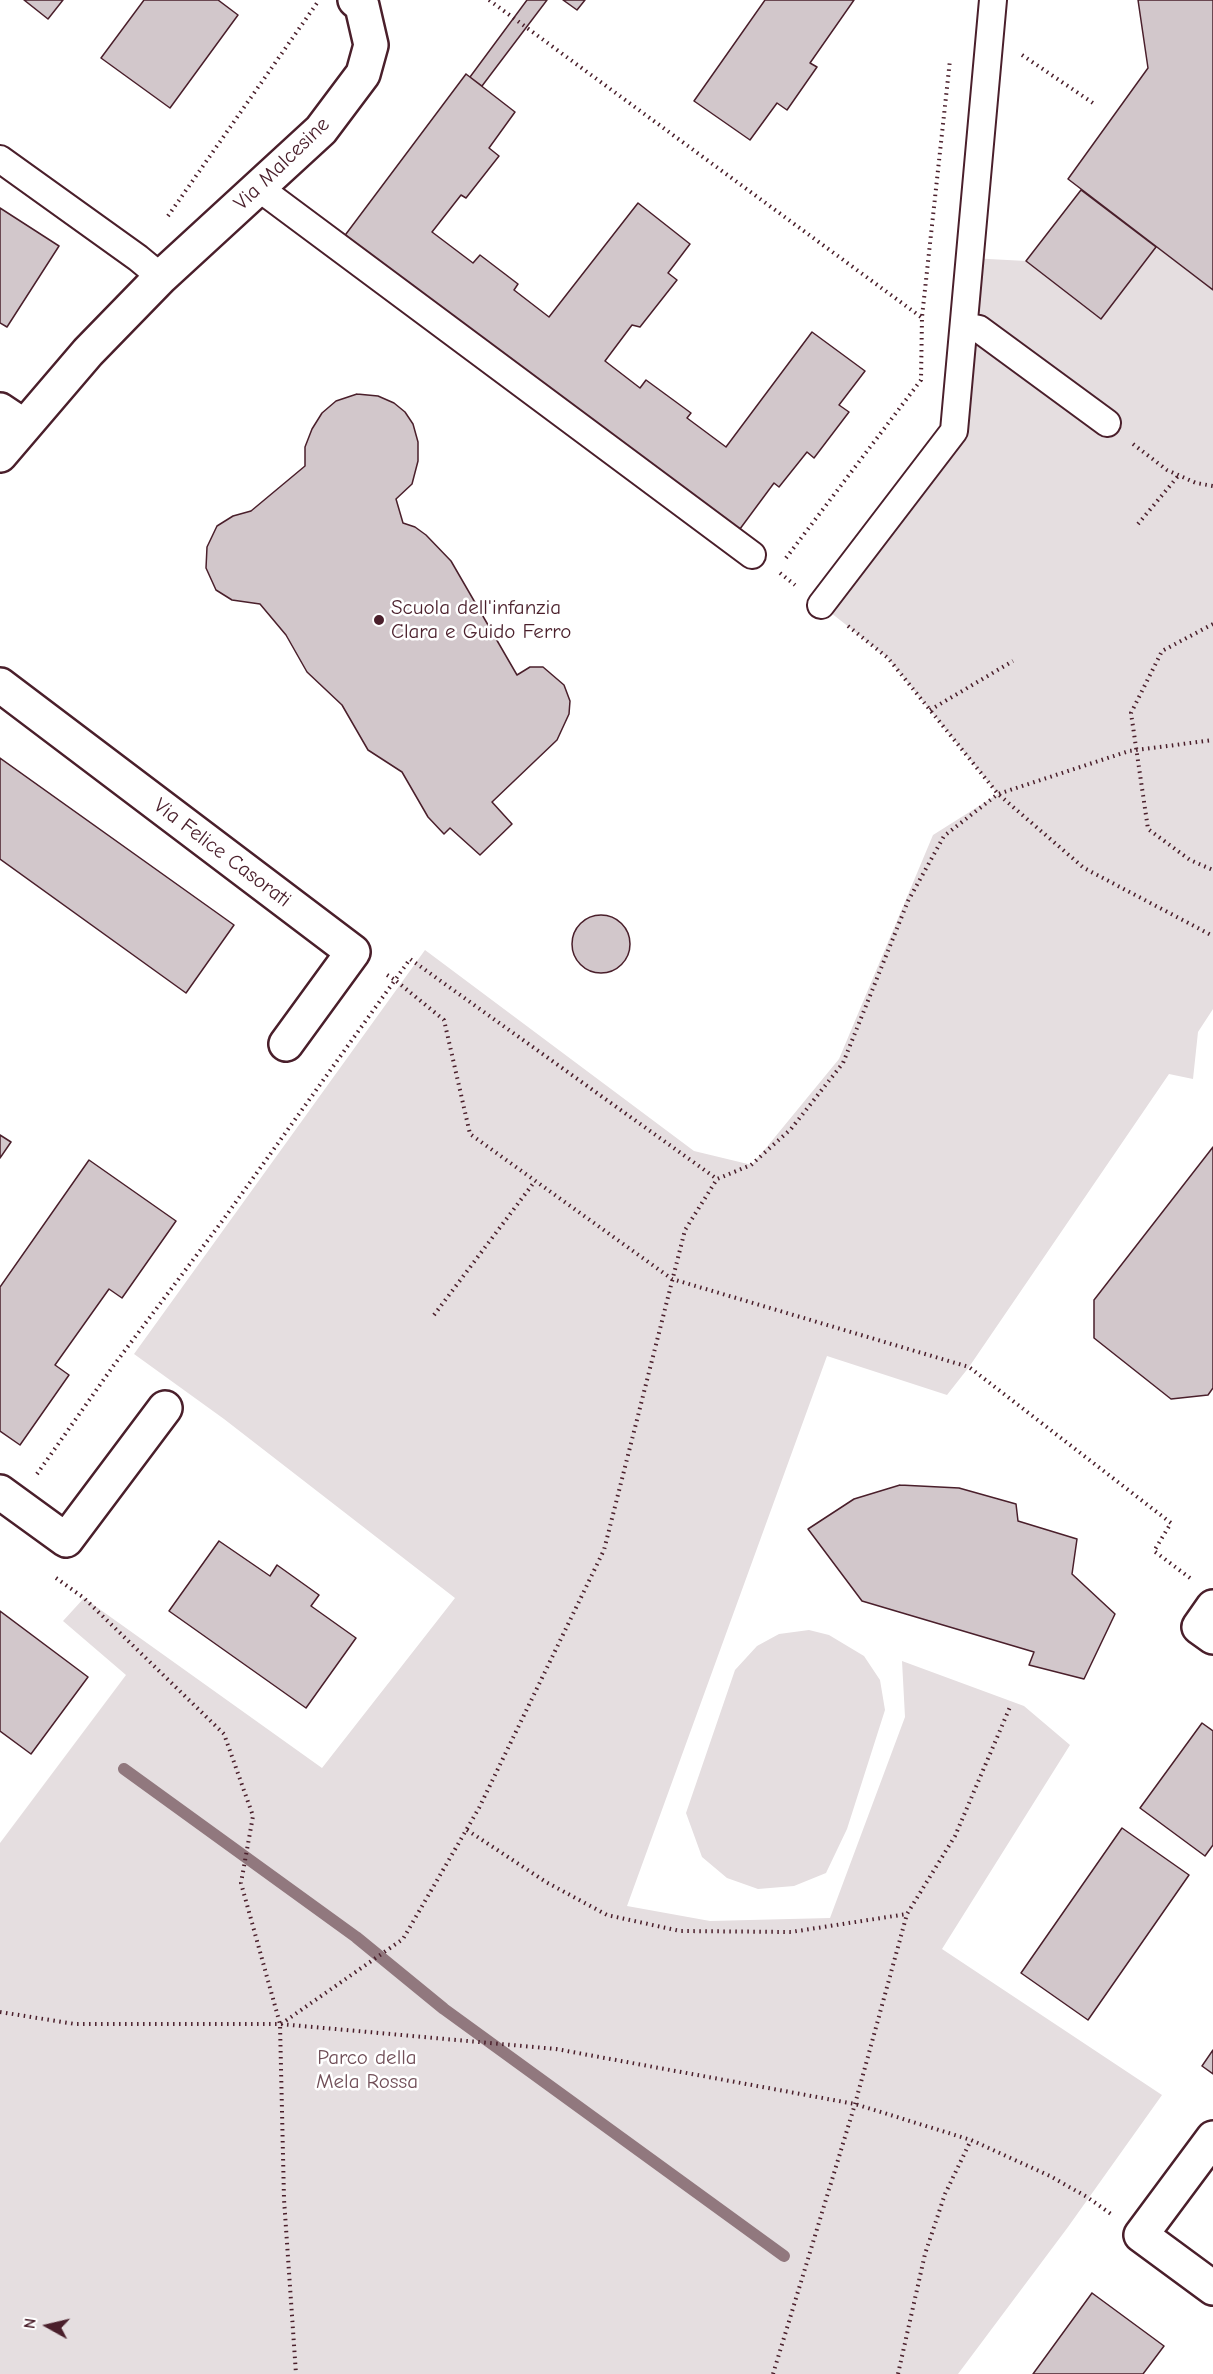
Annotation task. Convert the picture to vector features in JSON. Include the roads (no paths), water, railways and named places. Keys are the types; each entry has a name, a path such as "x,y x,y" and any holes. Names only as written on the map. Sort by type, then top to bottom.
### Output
{"street":[{"name":"Via Malcesine","path":"0,455 12,418 88,352 150,267 259,188 321,130 363,74 371,45 362,6 355,0"},
{"name":"Via Felice Casorati","path":"0,685 354,952 286,1044"},
{"path":"8,1498 66,1540 165,1408"},
{"path":"1213,2138 1141,2235 1213,2288"}],"lane":[{"path":"820,605 954,431 993,0"},
{"path":"0,159 150,267"},
{"path":"259,188 752,555"},
{"path":"964,326 979,329 1107,423"}],"waterway":[{"path":"124,1769 356,1937 444,2009 784,2256"}],"place":[{"name":"Scuola dell'infanzia Clara e Guido Ferro","path":"379,620"}],"park label":[{"name":"Parco della Mela Rossa","path":"367,2070"}]}
